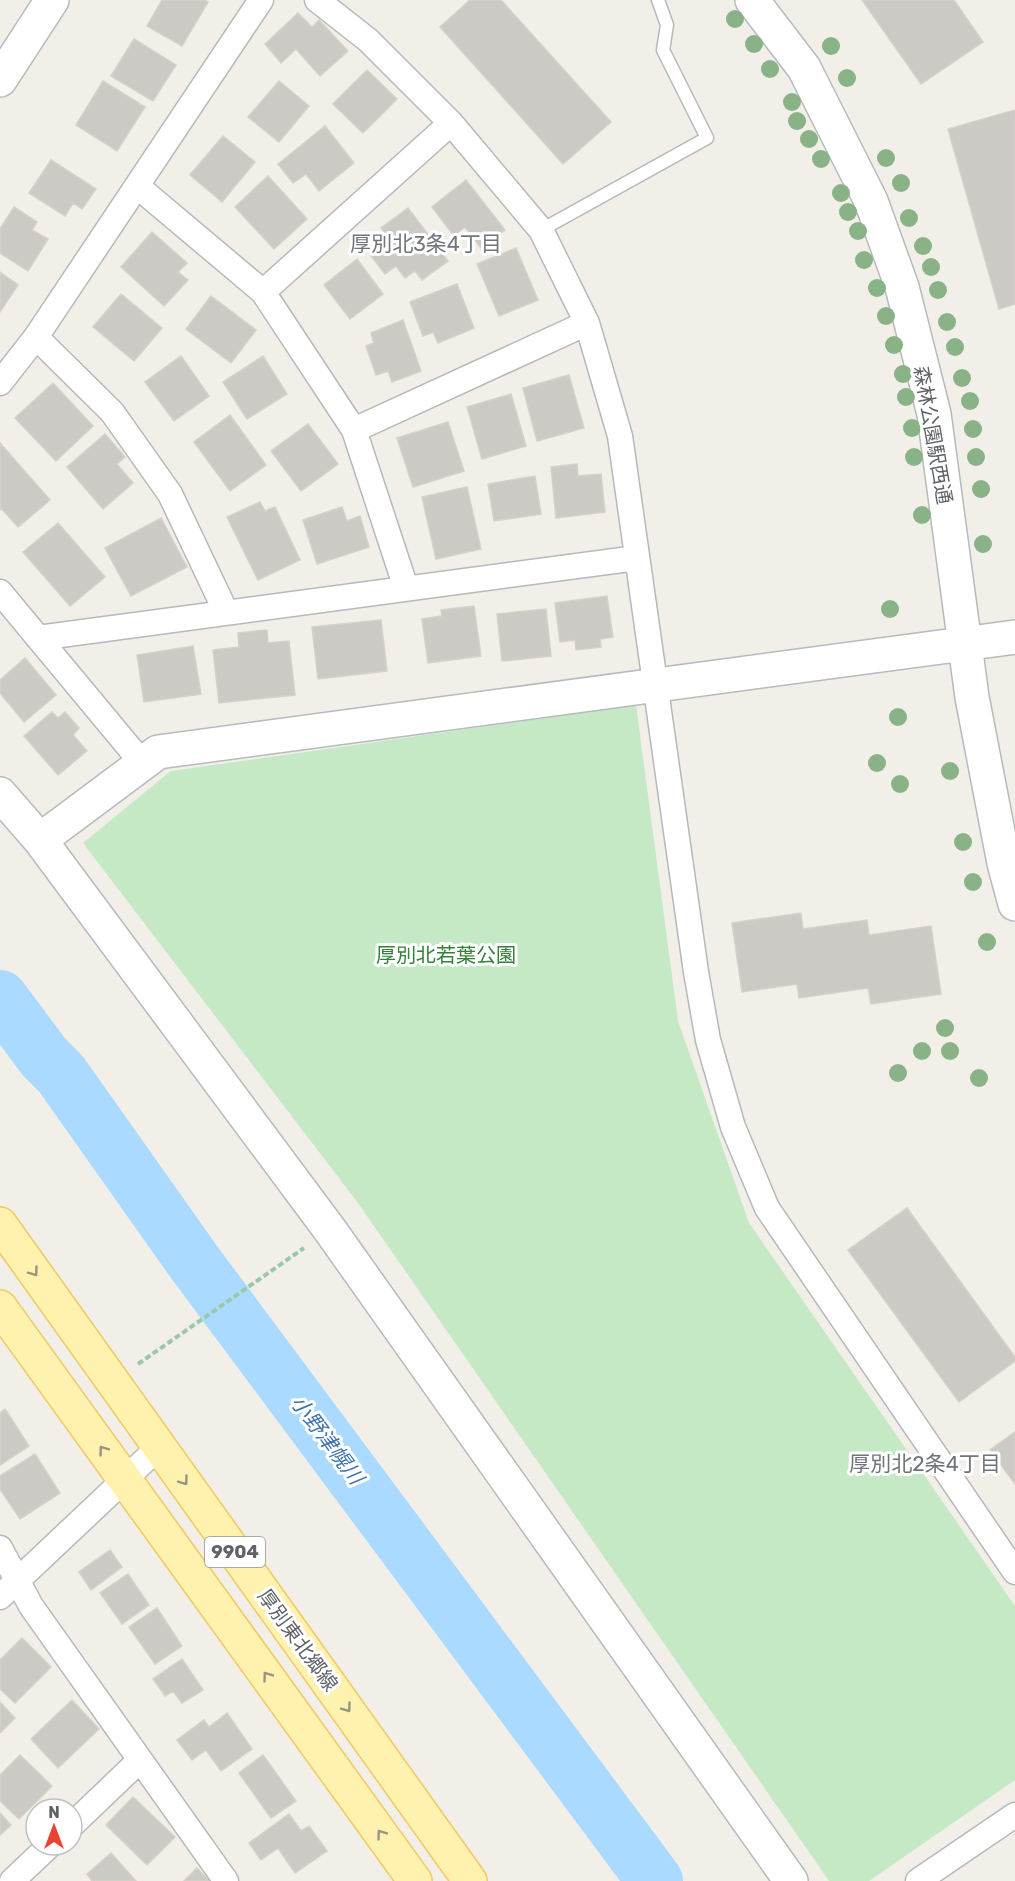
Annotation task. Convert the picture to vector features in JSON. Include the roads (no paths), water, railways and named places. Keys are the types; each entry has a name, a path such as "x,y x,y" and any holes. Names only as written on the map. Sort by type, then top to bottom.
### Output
{"main road":[{"name":"厚別東北郷線","path":"0,1224 470,1881"},
{"name":"9904","path":"0,1307 415,1881"}],"street":[{"path":"4,65 52,0"},
{"path":"0,383 36,337 261,0"},
{"path":"317,0 368,40 451,123 542,230 587,323 620,436 696,972 708,1040 733,1127 766,1208 1015,1572"},
{"name":"森林公園駅西通","path":"752,0 804,68 871,201 902,287 934,414 972,697 1004,863 1015,904"},
{"path":"263,292 451,123"},
{"path":"136,186 263,292 354,430 406,588"},
{"path":"354,430 587,323"},
{"path":"36,337 112,412 170,494 226,612"},
{"path":"38,638 637,558"},
{"path":"0,592 143,764"},
{"path":"40,840 158,752 1015,637"},
{"path":"0,794 40,840 330,1230 791,1881"},
{"path":"0,1598 159,1446"},
{"path":"0,1548 31,1606 226,1881"},
{"path":"84,1814 140,1760"},
{"path":"918,1881 1015,1815"},
{"path":"12,1881 37,1857"}],"lane":[{"path":"542,230 707,138 663,50 667,25 658,0"}],"waterway":[{"name":"小野津幌川","path":"0,998 44,1057 61,1074 194,1262 655,1881"}],"district":[{"name":"厚別北3条4丁目","path":"426,244"},
{"name":"厚別北2条4丁目","path":"925,1464"}],"park label":[{"name":"厚別北若葉公園","path":"446,955"}]}
